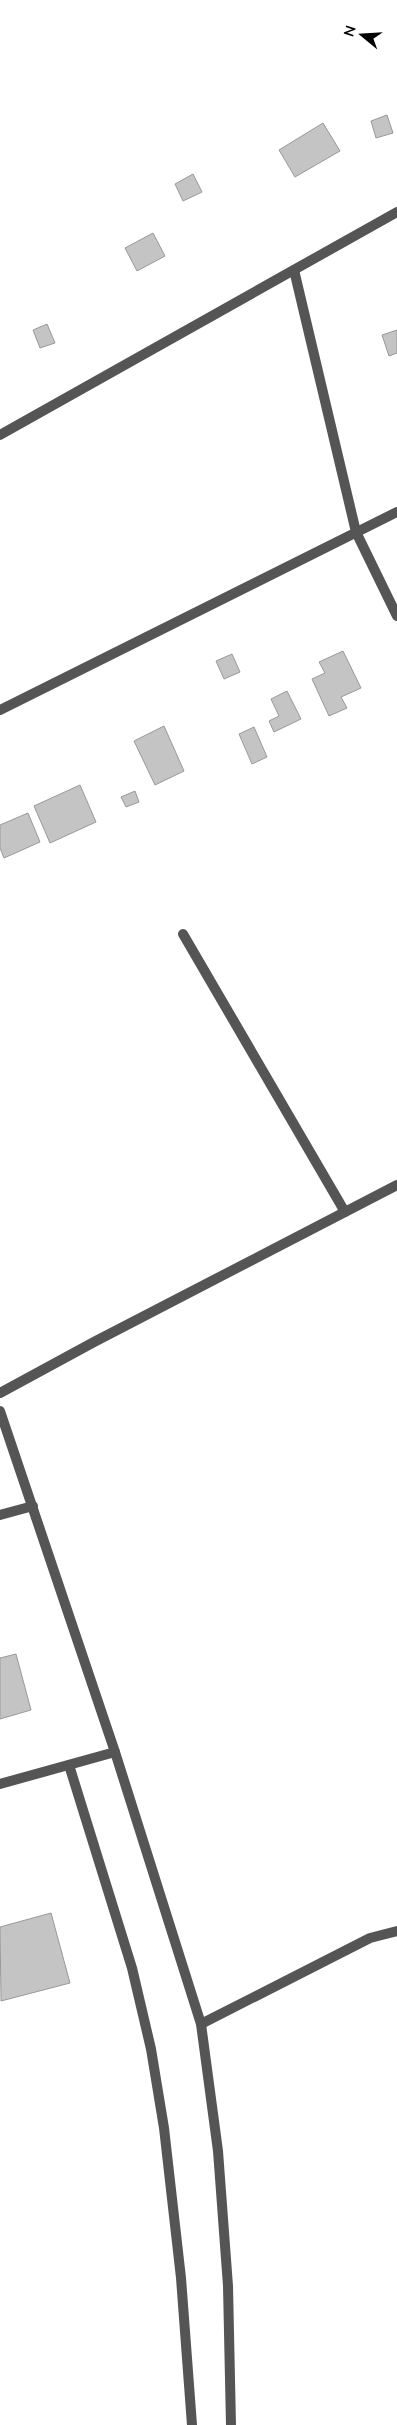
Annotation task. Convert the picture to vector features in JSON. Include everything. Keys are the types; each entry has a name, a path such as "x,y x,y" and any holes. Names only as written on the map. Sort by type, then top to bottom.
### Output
{"street":[{"path":"0,435 397,212"},
{"path":"294,270 356,532 397,616"},
{"path":"0,710 397,512"},
{"path":"183,934 345,1212"},
{"path":"0,1393 94,1342 397,1186"},
{"path":"0,1411 115,1752 200,2024 218,2151 228,2286 231,2425"},
{"path":"0,1515 33,1506"},
{"path":"0,1784 115,1752"},
{"path":"69,1765 132,1968 151,2049 164,2128 181,2278 192,2425"},
{"path":"200,2024 370,1938 397,1931"}],"building":[{"path":"387,115 393,133 376,138 371,121"},
{"path":"323,123 340,151 295,177 279,150"},
{"path":"193,174 202,192 183,201 175,184"},
{"path":"153,233 165,256 137,271 125,248"},
{"path":"47,324 55,343 40,348 33,330"},
{"path":"397,330 397,353 389,356 382,335"},
{"path":"343,651 361,688 341,697 347,708 329,716 312,679 325,673 319,662"},
{"path":"232,654 240,672 224,679 216,661"},
{"path":"287,691 301,719 274,732 269,721 279,716 271,699"},
{"path":"164,726 184,771 155,785 134,741"},
{"path":"254,727 267,757 252,764 239,734"},
{"path":"80,785 96,822 50,843 34,806"},
{"path":"135,791 139,802 126,807 121,797"},
{"path":"28,813 40,842 4,858 0,848 0,825"},
{"path":"16,1654 31,1710 0,1719 0,1658"},
{"path":"51,1913 70,1983 1,2001 0,1927"}]}
